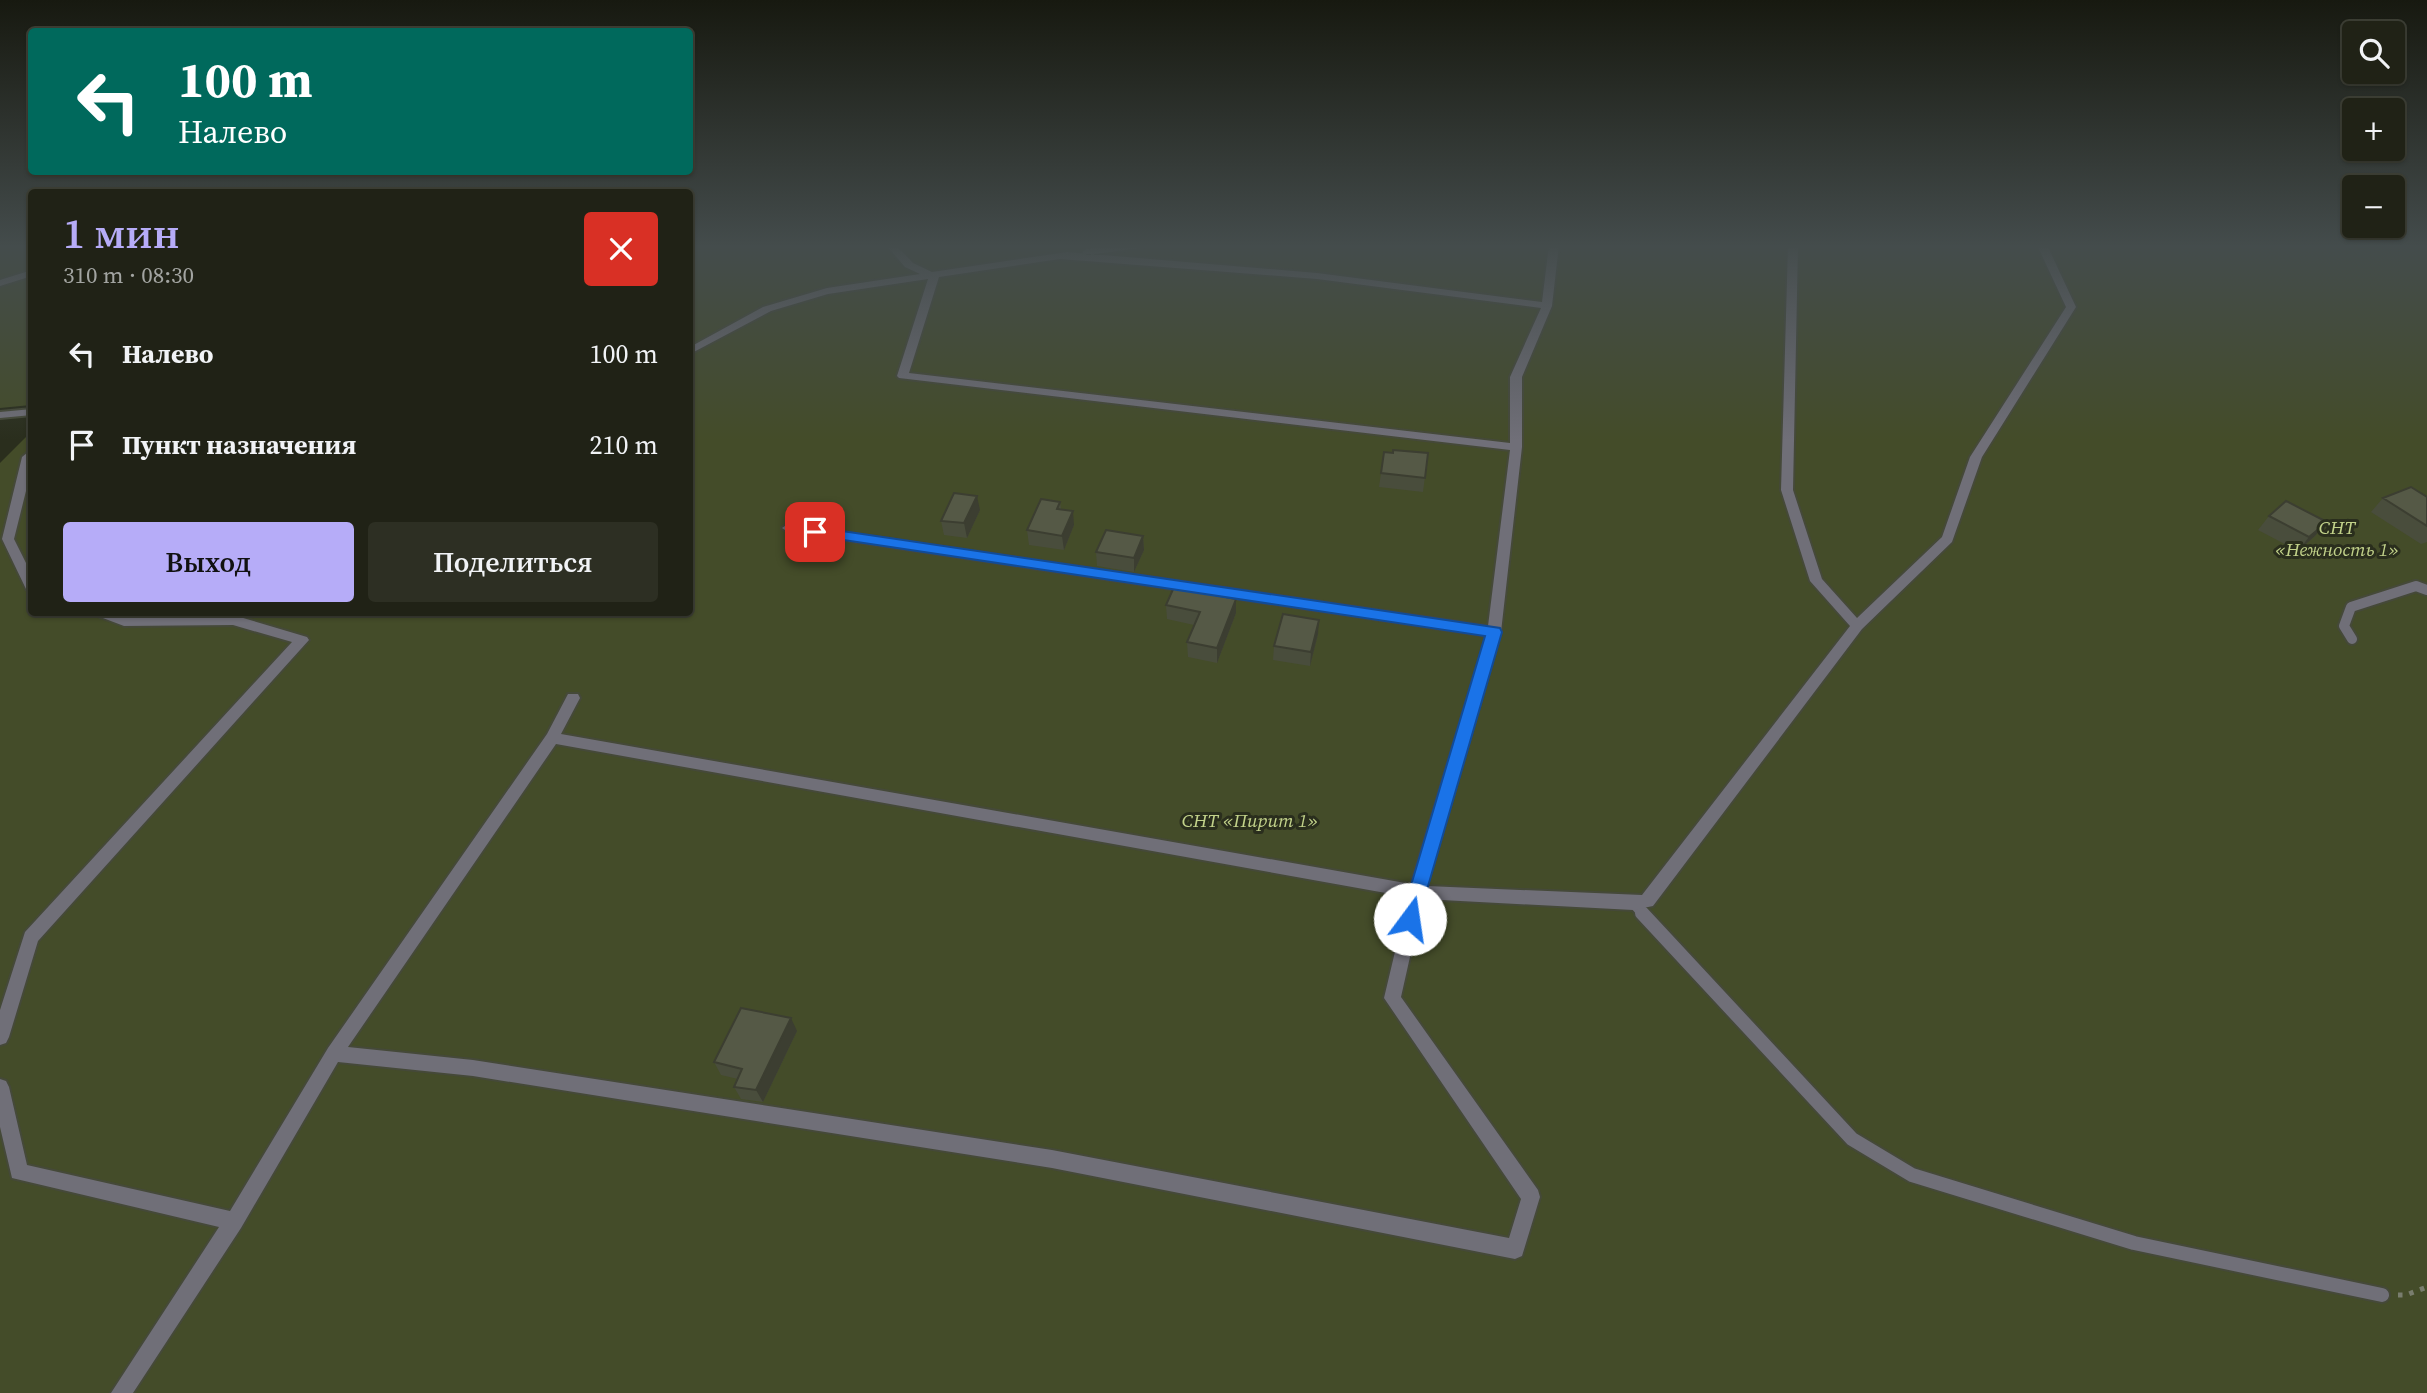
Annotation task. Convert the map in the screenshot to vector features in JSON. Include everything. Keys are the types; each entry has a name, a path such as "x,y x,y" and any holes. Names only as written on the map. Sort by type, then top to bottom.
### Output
{"street":[{"path":"693,349 771,310"},
{"path":"924,310 903,376 1516,447"},
{"path":"334,1054 473,1068 1039,1157 1515,1249 1531,1197 1392,998 1417,892 1494,632 1516,447 1517,377 1545,310"},
{"path":"1791,310 1787,489 1816,581 1857,626"},
{"path":"552,738 1417,892 1633,903 1647,901 1857,626 1948,539 1976,457 2069,310"},
{"path":"0,415 28,412"},
{"path":"28,457 8,539 28,581"},
{"path":"788,528 1494,632"},
{"path":"0,1037 31,937 302,640 233,620 124,621 111,616"},
{"path":"121,1393 234,1221 334,1054 552,738 573,698"},
{"path":"0,1087 19,1172 234,1221"}],"lane":[{"path":"2352,639 2344,626 2351,607 2416,586 2427,590"},
{"path":"1633,903 1852,1139 1912,1175 2134,1243 2382,1295"}],"path":[{"path":"2382,1295 2406,1295 2427,1287"}],"green space":[{"path":"0,310 28,310 28,405 0,408"},
{"name":"СНТ «Пирит 1»","path":"693,310 2427,310 2427,1393 0,1393 0,463 28,435 28,616 693,616"}],"building":[{"path":"1393,450 1428,453 1425,478 1381,473 1384,452 1393,453"},
{"path":"2411,487 2427,497 2427,526 2383,498"},
{"path":"954,493 977,496 964,523 941,521"},
{"path":"1041,499 1060,502 1057,509 1073,511 1062,536 1027,530"},
{"path":"2286,501 2327,522 2309,537 2269,516"},
{"path":"1106,530 1143,536 1134,558 1096,552"},
{"path":"1174,587 1236,599 1217,648 1187,642 1200,612 1166,605"},
{"path":"1283,614 1319,620 1311,652 1274,646"},
{"path":"741,1008 791,1018 756,1090 734,1087 742,1069 714,1062"}],"route":[{"path":"815,532 1494,632 1410,919"}],"park label":[{"name":"СНТ «Нежность 1»","path":"2337,538"}]}
